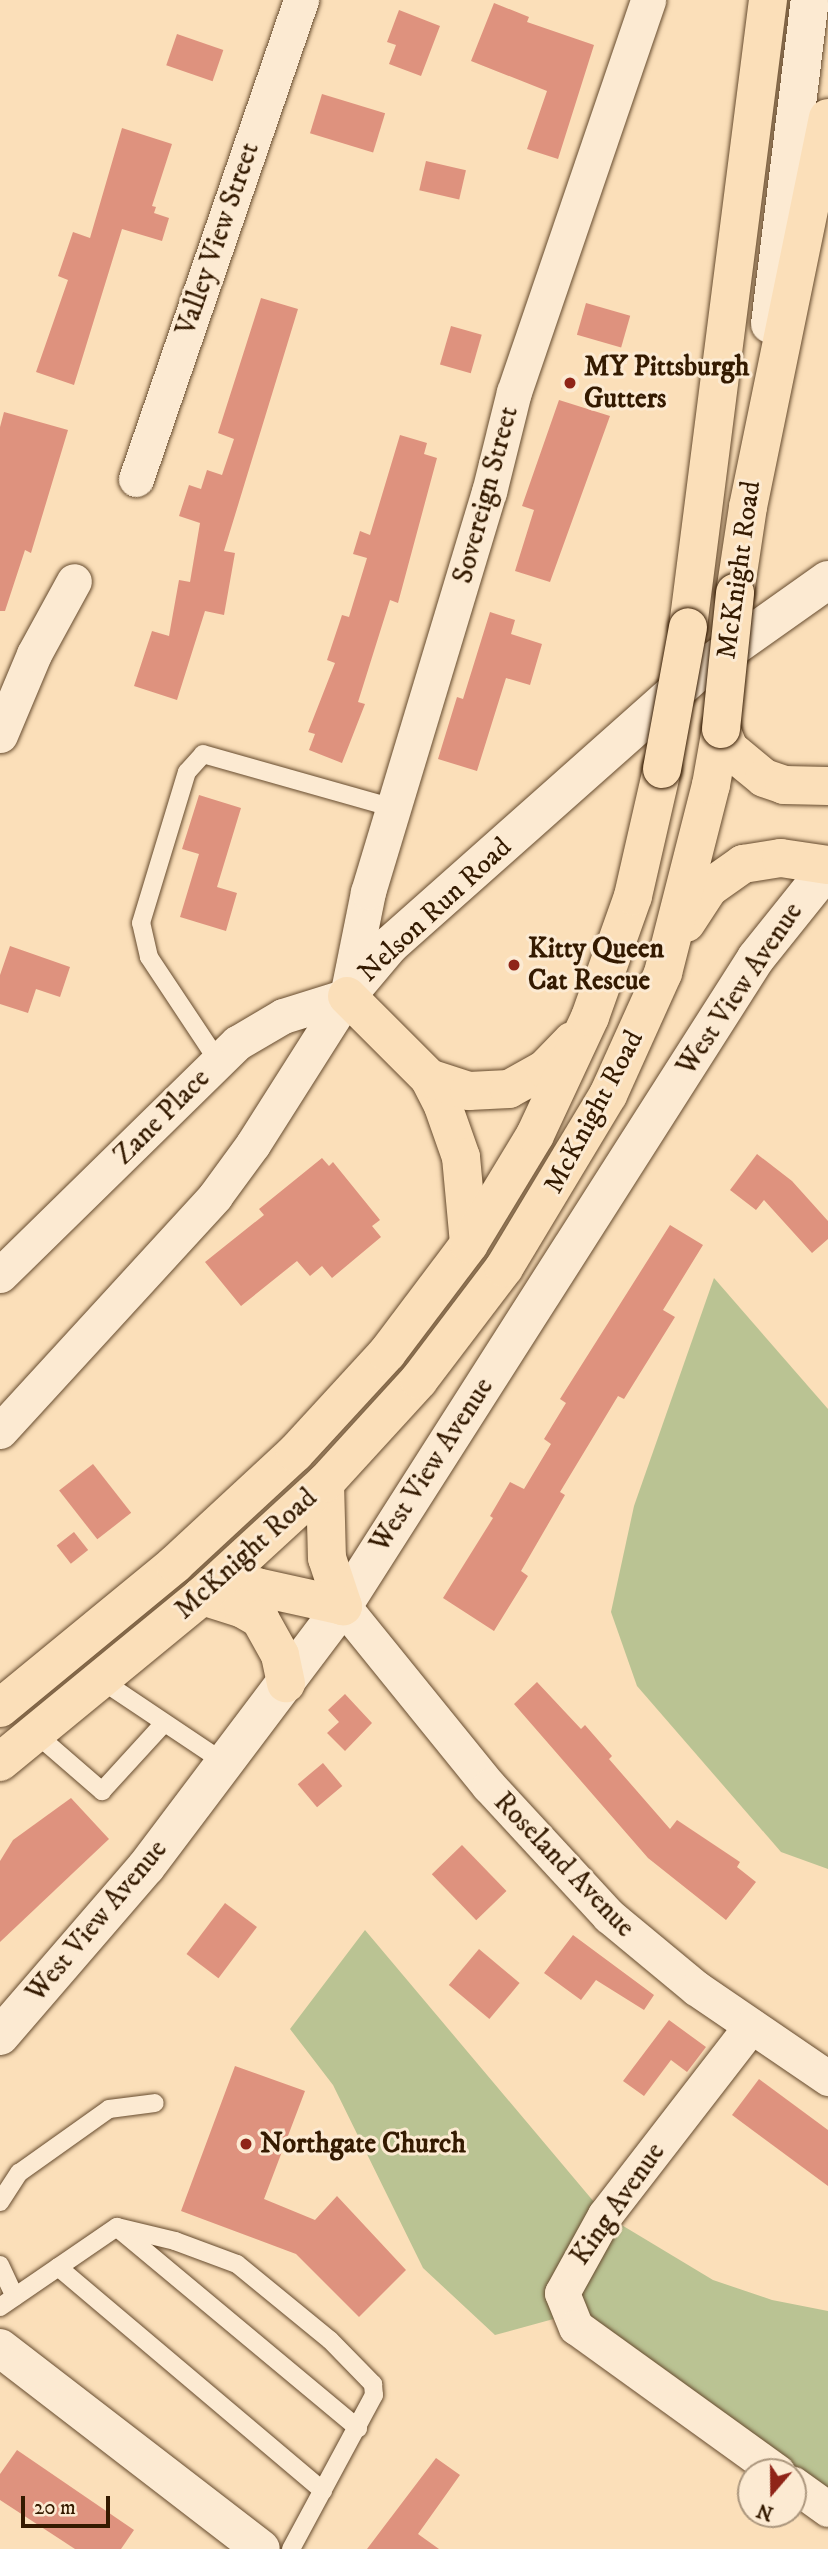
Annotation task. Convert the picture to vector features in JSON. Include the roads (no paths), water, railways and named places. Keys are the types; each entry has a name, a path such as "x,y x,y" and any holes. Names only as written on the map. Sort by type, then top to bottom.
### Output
{"highway":[{"name":"McKnight Road","path":"0,1707 175,1564 295,1453 387,1353 470,1244 536,1135 590,1017 633,896 662,769 688,628 768,0"},
{"path":"748,507 828,118"},
{"name":"McKnight Road","path":"0,1762 202,1596 325,1483 419,1380 504,1268 608,1095 663,973 706,809 721,729 735,593 748,507"},
{"path":"721,729 729,749 764,778 783,785 828,786"},
{"path":"663,973 693,908 725,874 762,858 828,866"},
{"path":"347,996 429,1078 461,1157 470,1244"},
{"path":"429,1078 469,1091 509,1089 545,1069 590,1017"},
{"path":"325,1483 327,1558 343,1606"},
{"path":"202,1596 257,1587 343,1606"},
{"path":"202,1596 243,1609 260,1619 280,1654 286,1684"}],"street":[{"name":"Valley View Street","path":"136,479 301,0"},
{"name":"Sovereign Street","path":"347,996 368,892 489,492 514,392 648,0"},
{"name":"McKnight Road","path":"748,507 810,0"},
{"path":"0,735 34,654 74,581"},
{"name":"Nelson Run Road","path":"0,1431 215,1196 253,1144 347,996 390,945 698,673 825,584"},
{"name":"West View Avenue","path":"0,2036 114,1906 343,1606 756,958 828,866"},
{"name":"Zane Place","path":"0,1275 218,1061 260,1026 347,996"},
{"name":"Roseland Avenue","path":"343,1606 489,1786 609,1916 664,1965 828,2078"},
{"name":"King Avenue","path":"751,2025 605,2215 562,2293 576,2327 758,2458"},
{"path":"0,2348 261,2549"},
{"path":"807,2494 828,2509"}],"lane":[{"path":"218,1061 149,957 141,923 187,772 202,754 394,808"},
{"path":"101,1680 225,1763"},
{"path":"35,1733 102,1791 164,1723"},
{"path":"0,2202 19,2173 109,2109 155,2103"},
{"path":"117,2227 358,2428"},
{"path":"0,2265 7,2302 117,2227 175,2241 237,2264 330,2340 373,2384 374,2395 291,2549"},
{"path":"58,2267 323,2491"}],"place":[{"name":"MY Pittsburgh Gutters","path":"570,383"},
{"name":"Kitty Queen Cat Rescue","path":"514,965"},
{"name":"Northgate Church","path":"246,2144"}]}
